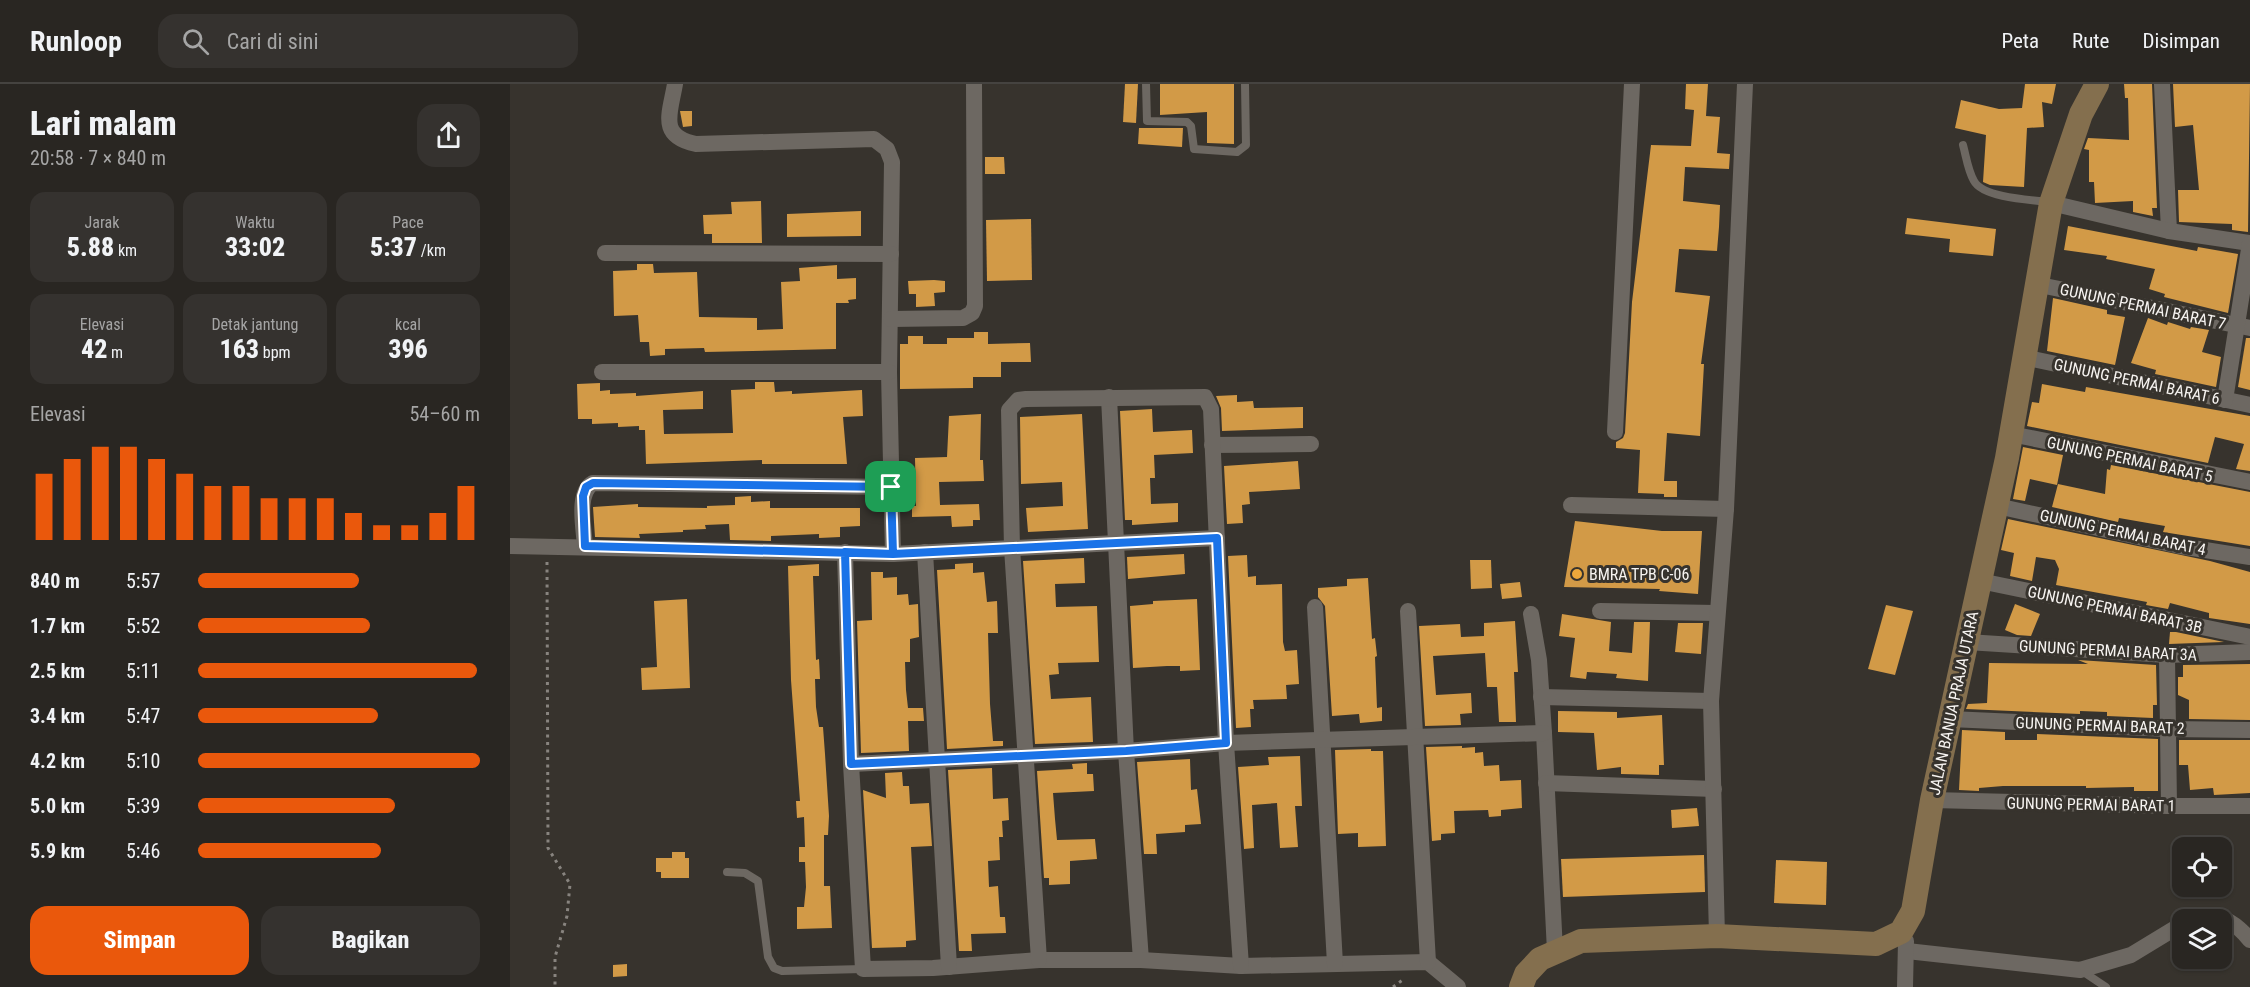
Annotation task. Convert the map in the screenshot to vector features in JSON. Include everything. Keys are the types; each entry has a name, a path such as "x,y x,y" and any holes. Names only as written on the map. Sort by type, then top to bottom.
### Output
{"street":[{"path":"675,84 669,124 672,134 680,140 696,144 874,139 887,149 892,162 889,372 893,554"},
{"path":"891,319 963,318 972,314 975,306 974,84"},
{"path":"1615,432 1632,84"},
{"path":"1717,936 1711,701 1716,613 1726,509 1745,84"},
{"name":"JALAN BANUA PRAJA UTARA","path":"1904,942 1913,911 1932,800 1997,506 2051,203 2081,114 2097,84"},
{"path":"2162,84 2169,231"},
{"path":"2051,203 2169,231 2250,243 2244,327 2224,400"},
{"path":"605,253 891,254"},
{"name":"GUNUNG PERMAI BARAT 7","path":"2035,284 2244,327"},
{"name":"GUNUNG PERMAI BARAT 6","path":"2023,357 2250,405"},
{"path":"602,372 889,372"},
{"path":"1110,397 1126,751 1141,960"},
{"path":"1040,960 1012,548 1009,410 1018,400 1026,399 1205,397 1211,409 1226,743 1241,966"},
{"name":"GUNUNG PERMAI BARAT 5","path":"2011,434 2250,482"},
{"path":"1212,445 1311,444"},
{"path":"585,546 583,496 586,487 593,483 891,487"},
{"path":"1571,505 1726,509"},
{"name":"GUNUNG PERMAI BARAT 4","path":"1997,506 2180,546 2250,557"},
{"path":"510,546 547,549 585,546 893,554 1217,538"},
{"path":"845,552 851,764 863,969 949,967 1040,960 1141,960 1241,966 1428,962 1458,987"},
{"path":"925,552 949,967"},
{"name":"GUNUNG PERMAI BARAT 3B","path":"1980,580 2250,637"},
{"path":"1315,607 1335,964"},
{"path":"1408,611 1428,962"},
{"path":"1600,611 1716,613"},
{"path":"1531,614 1539,660 1555,951"},
{"name":"GUNUNG PERMAI BARAT 3A","path":"1967,642 2167,655 2250,652"},
{"path":"2167,655 2169,806"},
{"path":"1541,697 1711,701"},
{"name":"GUNUNG PERMAI BARAT 2","path":"1950,719 2168,729 2250,730"},
{"path":"851,764 1126,751 1226,743 1544,733"},
{"path":"1546,783 1714,789"},
{"name":"GUNUNG PERMAI BARAT 1","path":"1932,800 2250,806"},
{"path":"2232,922 2250,940"},
{"path":"1521,987 1526,974 1540,959 1555,951 1593,939 1717,936 1876,944 1904,942 2080,970 2131,955 2172,930"},
{"path":"1904,942 1905,987"}],"lane":[{"path":"1146,84 1147,121 1187,122 1191,126 1194,149 1237,152 1246,145 1245,84"},
{"path":"1963,145 1973,181 1979,188 1997,195 2051,203"},
{"path":"727,872 745,873 758,881 768,957 774,968 782,971 863,969"},
{"path":"2080,970 2106,987"}],"path":[{"path":"547,549 548,848 570,884 567,916 555,957 555,987"}],"building":[{"path":"1125,84 1138,84 1136,123 1123,122"},
{"path":"1160,84 1234,84 1234,144 1207,143 1207,112 1160,115"},
{"path":"1686,84 1708,84 1706,116 1720,117 1717,153 1730,154 1729,169 1685,167 1683,201 1720,205 1719,227 1717,251 1679,249 1675,292 1710,296 1701,364 1704,364 1700,436 1667,433 1664,481 1677,481 1677,497 1664,497 1664,494 1638,493 1640,450 1616,448 1616,442 1623,438 1625,433 1632,302 1651,145 1691,146 1694,110 1685,109"},
{"path":"2025,84 2056,84 2052,104 2042,102 2044,127 2027,128 2024,187 1990,185 1983,182 1986,135 1955,128 1961,100 1999,109 2022,108"},
{"path":"2124,84 2152,84 2157,208 2152,208 2153,216 2133,212 2133,201 2095,203 2094,182 2089,182 2089,150 2084,149 2088,138 2129,140 2128,98 2125,98"},
{"path":"2173,84 2250,84 2248,232 2232,230 2232,224 2179,222 2178,190 2199,190 2193,125 2175,127"},
{"path":"680,111 692,111 692,126 683,127"},
{"path":"1139,128 1183,128 1182,147 1138,144"},
{"path":"985,157 1004,157 1005,174 985,174"},
{"path":"761,201 762,243 712,243 712,234 704,234 703,215 732,214 731,202"},
{"path":"861,211 861,236 787,237 787,214"},
{"path":"1907,218 1996,229 1993,256 1949,252 1950,239 1905,234"},
{"path":"1031,219 1032,280 987,281 986,220"},
{"path":"2068,226 2197,251 2198,247 2238,254 2228,313 2164,297 2165,294 2149,289 2155,269 2106,259 2107,256 2064,250"},
{"path":"637,264 653,264 654,273 697,272 699,317 757,318 757,330 783,329 781,282 800,281 799,268 837,265 837,279 856,278 856,299 848,300 849,303 836,303 836,349 705,352 704,348 665,349 665,355 650,356 649,342 640,342 638,315 614,316 613,271 637,270"},
{"path":"908,281 945,281 945,292 934,293 935,306 916,307 916,294 909,294"},
{"path":"2053,298 2107,310 2107,314 2125,317 2115,365 2047,351"},
{"path":"2148,318 2167,325 2168,322 2190,329 2191,327 2209,330 2202,352 2221,357 2216,387 2155,374 2156,370 2131,363"},
{"path":"974,332 988,332 988,344 1030,343 1031,362 1001,362 1001,377 973,377 973,388 900,389 900,344 908,344 908,336 923,336 923,344 947,344 947,338 974,338"},
{"path":"2246,338 2250,338 2250,390 2238,387"},
{"path":"755,382 774,382 775,392 792,391 792,394 862,390 863,416 843,417 847,464 762,464 762,460 646,464 645,430 639,430 639,426 618,427 618,423 592,424 592,419 578,419 577,384 600,383 600,391 610,390 610,394 636,393 636,396 703,391 703,409 663,410 664,434 733,433 731,390 755,389"},
{"path":"2042,384 2085,392 2086,387 2250,416 2250,471 2236,469 2244,444 2215,437 2208,463 2027,426 2032,402 2039,403"},
{"path":"1237,395 1237,402 1253,401 1254,408 1303,407 1303,428 1222,431 1221,408 1216,396"},
{"path":"1152,409 1153,432 1192,430 1193,453 1154,455 1155,478 1150,478 1151,504 1178,503 1178,522 1132,525 1132,520 1125,520 1120,411"},
{"path":"981,414 980,460 983,460 984,481 939,482 940,505 979,504 980,520 973,520 973,526 952,527 951,516 912,517 912,506 916,506 915,458 947,457 949,416"},
{"path":"1082,414 1088,529 1028,532 1026,508 1063,506 1062,482 1021,484 1020,417"},
{"path":"2023,447 2063,455 2057,485 2030,479 2025,501 2013,499"},
{"path":"1298,461 1300,489 1249,492 1250,504 1242,505 1243,523 1227,524 1224,466"},
{"path":"2111,465 2250,492 2250,546 2163,532 2165,526 2119,518 2118,522 2052,507 2058,484 2105,494 2107,469 2110,470"},
{"path":"751,496 751,502 770,501 770,508 860,508 860,526 840,527 840,537 819,538 819,534 771,536 771,541 730,540 729,524 705,525 706,529 683,530 683,532 639,534 640,538 595,537 593,507 638,504 638,507 707,508 707,506 735,505 735,497"},
{"path":"2008,519 2210,561 2250,572 2250,624 2209,618 2209,613 2170,603 2168,609 2146,605 2147,602 2056,585 2059,569 2055,560 2036,557 2032,581 2010,576 2014,553 2001,550"},
{"path":"1575,521 1662,531 1702,531 1698,594 1659,591 1660,589 1564,587"},
{"path":"1184,554 1185,574 1128,579 1127,557"},
{"path":"1247,555 1248,577 1256,576 1256,585 1282,584 1283,642 1285,651 1297,650 1299,684 1286,685 1287,699 1253,700 1254,709 1250,709 1251,727 1236,728 1228,556"},
{"path":"1084,558 1085,583 1055,584 1056,607 1097,606 1099,662 1058,663 1059,674 1049,675 1051,699 1091,697 1093,742 1035,744 1023,561"},
{"path":"1470,560 1491,560 1492,588 1471,589"},
{"path":"973,563 973,573 984,572 987,602 997,601 998,633 988,633 990,704 993,741 1003,741 1003,746 947,749 937,570 955,569 955,564"},
{"path":"819,564 819,576 813,576 816,660 819,659 820,679 815,679 816,707 819,727 823,727 825,754 829,816 828,835 824,835 824,886 830,886 832,928 797,929 797,907 804,907 806,887 805,862 799,862 799,847 805,847 804,817 797,818 796,801 800,801 791,680 788,566"},
{"path":"871,572 883,572 883,578 897,577 897,595 908,594 909,605 918,604 919,637 910,639 910,662 905,662 906,690 908,708 923,708 924,721 908,721 909,751 861,753 857,621 872,620"},
{"path":"1368,578 1372,639 1375,638 1377,656 1375,657 1377,708 1382,707 1382,721 1360,723 1359,714 1332,716 1325,606 1318,597 1318,588 1347,586 1347,579"},
{"path":"1520,582 1522,597 1502,599 1500,584"},
{"path":"687,599 690,688 642,690 641,668 657,667 654,601"},
{"path":"1197,599 1200,670 1180,671 1180,666 1133,668 1130,606 1153,604 1153,601"},
{"path":"2015,604 2040,614 2031,636 2017,635 2005,630"},
{"path":"1886,605 1913,611 1895,675 1868,669"},
{"path":"1562,614 1611,622 1609,651 1632,653 1634,622 1650,622 1648,681 1616,678 1617,674 1587,672 1586,679 1570,677 1575,638 1559,636"},
{"path":"1515,621 1518,672 1514,672 1516,722 1499,722 1497,687 1487,687 1485,653 1433,656 1436,695 1471,693 1472,713 1460,714 1461,725 1425,726 1419,626 1460,624 1461,637 1484,636 1484,623"},
{"path":"1678,623 1703,623 1701,654 1675,652"},
{"path":"2170,632 2176,632 2224,642 2169,644"},
{"path":"2078,660 2156,665 2157,705 2153,705 2153,718 2107,716 2107,712 2080,711 2080,714 1966,709 1968,704 1987,703 1989,663 2088,664"},
{"path":"2250,664 2250,720 2189,719 2189,700 2178,695 2178,677 2183,677 2183,665"},
{"path":"1558,711 1617,712 1617,718 1662,715 1664,765 1659,765 1659,775 1621,774 1621,767 1597,770 1594,733 1558,732"},
{"path":"1962,730 2005,732 2005,740 2037,740 2037,734 2158,739 2158,791 2134,791 2134,787 2086,788 2086,786 2003,786 1979,788 1979,791 1959,790"},
{"path":"2179,740 2250,740 2250,793 2214,795 2213,788 2190,790 2188,765 2179,765"},
{"path":"1462,746 1462,748 1475,747 1475,753 1483,752 1484,766 1499,765 1500,781 1521,780 1522,808 1501,810 1501,816 1489,817 1488,810 1454,811 1455,833 1441,834 1441,840 1432,841 1426,747"},
{"path":"1371,749 1371,751 1383,751 1386,846 1358,847 1358,833 1338,834 1335,750"},
{"path":"1300,756 1302,806 1295,806 1298,847 1280,848 1277,803 1252,805 1254,848 1244,849 1238,767 1269,765 1268,757"},
{"path":"1190,759 1191,790 1197,789 1201,824 1185,825 1185,832 1156,834 1157,854 1144,854 1137,762"},
{"path":"1087,763 1087,774 1093,774 1094,791 1053,793 1057,840 1095,839 1097,859 1070,861 1070,884 1049,885 1049,878 1044,878 1037,771 1073,769 1072,764"},
{"path":"992,768 993,799 1008,798 1009,820 1002,821 1003,837 999,837 1000,860 988,861 989,887 998,886 1000,917 1005,917 1006,933 971,934 972,951 959,951 948,770"},
{"path":"902,772 903,786 909,786 910,804 929,803 932,846 911,847 916,940 906,941 906,947 872,948 863,790 886,798 885,773"},
{"path":"1697,808 1699,826 1672,828 1671,810"},
{"path":"672,852 685,852 685,858 689,858 689,878 661,878 661,872 656,872 656,858 672,858"},
{"path":"1704,855 1705,892 1563,897 1561,859"},
{"path":"1776,860 1827,862 1826,905 1774,903"},
{"path":"627,964 627,976 613,977 613,965"}],"place":[{"name":"BMRA TPB C-06","path":"1577,574"}],"route":[{"path":"891,487 593,483 586,487 583,496 585,546 845,552 893,554 1217,538 1226,743 1126,751 851,764 845,552 893,554 891,487"}]}
